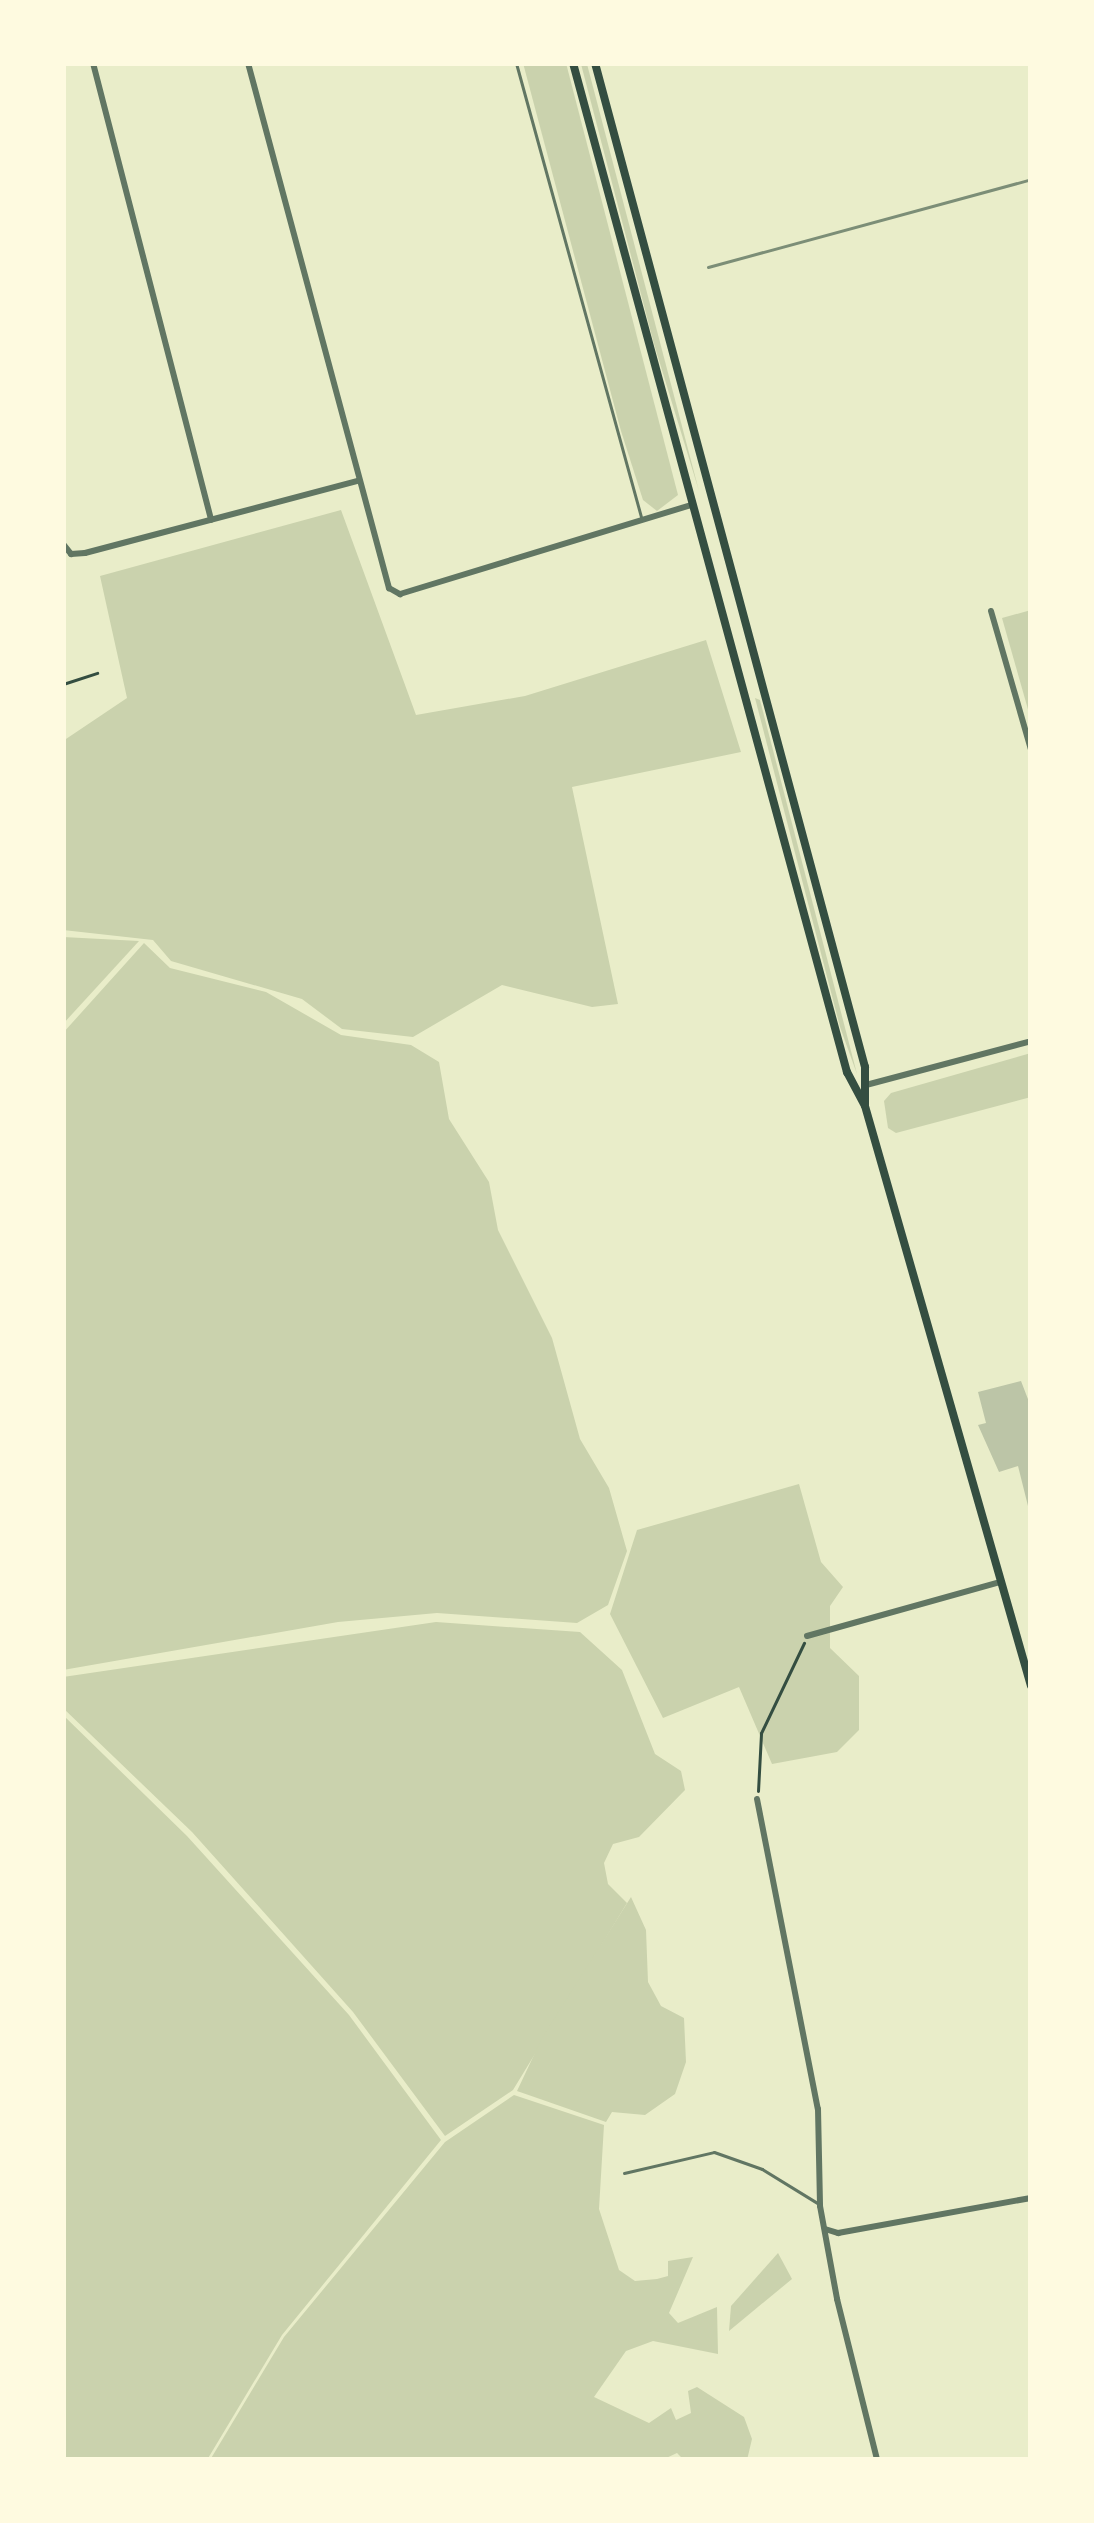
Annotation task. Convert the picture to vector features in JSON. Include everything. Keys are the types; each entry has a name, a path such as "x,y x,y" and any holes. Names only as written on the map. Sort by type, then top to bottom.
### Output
{"main road":[{"path":"573,63 847,1072 865,1106 1031,1686"},
{"path":"595,63 759,668 865,1085 865,1106"},
{"path":"693,507 714,504"},
{"path":"738,675 759,668"}],"street":[{"path":"93,63 211,520"},
{"path":"248,63 383,577 400,594 693,507"},
{"path":"63,544 70,554 358,481"},
{"path":"992,611 1031,750"},
{"path":"865,1085 1031,1041"},
{"path":"807,1636 1001,1582"},
{"path":"757,1799 818,2109 820,2206 877,2460"},
{"path":"825,2228 838,2233 1031,2198"}],"lane":[{"path":"516,63 642,520"},
{"path":"624,2173 714,2152 762,2169 820,2206"}],"path":[{"path":"63,684 97,674"},
{"path":"757,1799 761,1733 807,1636"}],"green space":[{"path":"523,63 566,63 678,495 657,511 643,500 621,431"},
{"path":"581,64 587,64 699,491 654,344"},
{"path":"341,510 416,715 525,696 706,640 741,752 572,787 618,1004 592,1007 502,985 413,1037 342,1029 302,999 171,961 153,940 63,930 63,741 127,698 100,576"},
{"path":"1031,610 1031,720 1002,618"},
{"path":"755,698 760,700 857,1074 840,1027"},
{"path":"63,937 139,941 63,1024"},
{"path":"144,943 170,968 266,992 341,1035 411,1045 439,1062 449,1119 489,1182 498,1230 552,1338 580,1439 609,1488 627,1551 608,1605 577,1623 437,1613 338,1622 63,1670 63,1033"},
{"path":"1031,1053 1031,1097 896,1133 888,1128 884,1101 891,1093"},
{"path":"799,1484 821,1562 843,1587 830,1606 830,1648 859,1676 859,1730 837,1752 772,1764 739,1687 663,1718 610,1614 637,1530"},
{"path":"436,1622 580,1632 622,1670 655,1754 681,1771 685,1790 639,1837 613,1844 604,1863 608,1884 627,1903 513,2090 445,2136 353,2012 192,1832 63,1708 63,1677"},
{"path":"63,1715 187,1836 349,2015 441,2140 282,2335 207,2460 63,2460"},
{"path":"631,1897 646,1930 648,1982 661,2006 684,2018 686,2062 675,2094 645,2115 612,2112 606,2122 517,2091 542,2038"},
{"path":"514,2095 604,2125 599,2209 619,2270 635,2281 657,2279 668,2276 668,2261 693,2257 669,2313 678,2323 717,2307 718,2354 653,2341 626,2351 594,2397 649,2423 671,2408 676,2420 691,2413 688,2391 697,2387 744,2417 752,2439 747,2460 684,2460 677,2453 662,2460 210,2460 284,2337 445,2142"},
{"path":"778,2253 792,2279 729,2331 731,2306"}],"building":[{"path":"1021,1381 1031,1407 1029,1510 1018,1466 999,1472 978,1425 986,1423 978,1392"}],"railway":[{"path":"708,267 1031,179"}]}
